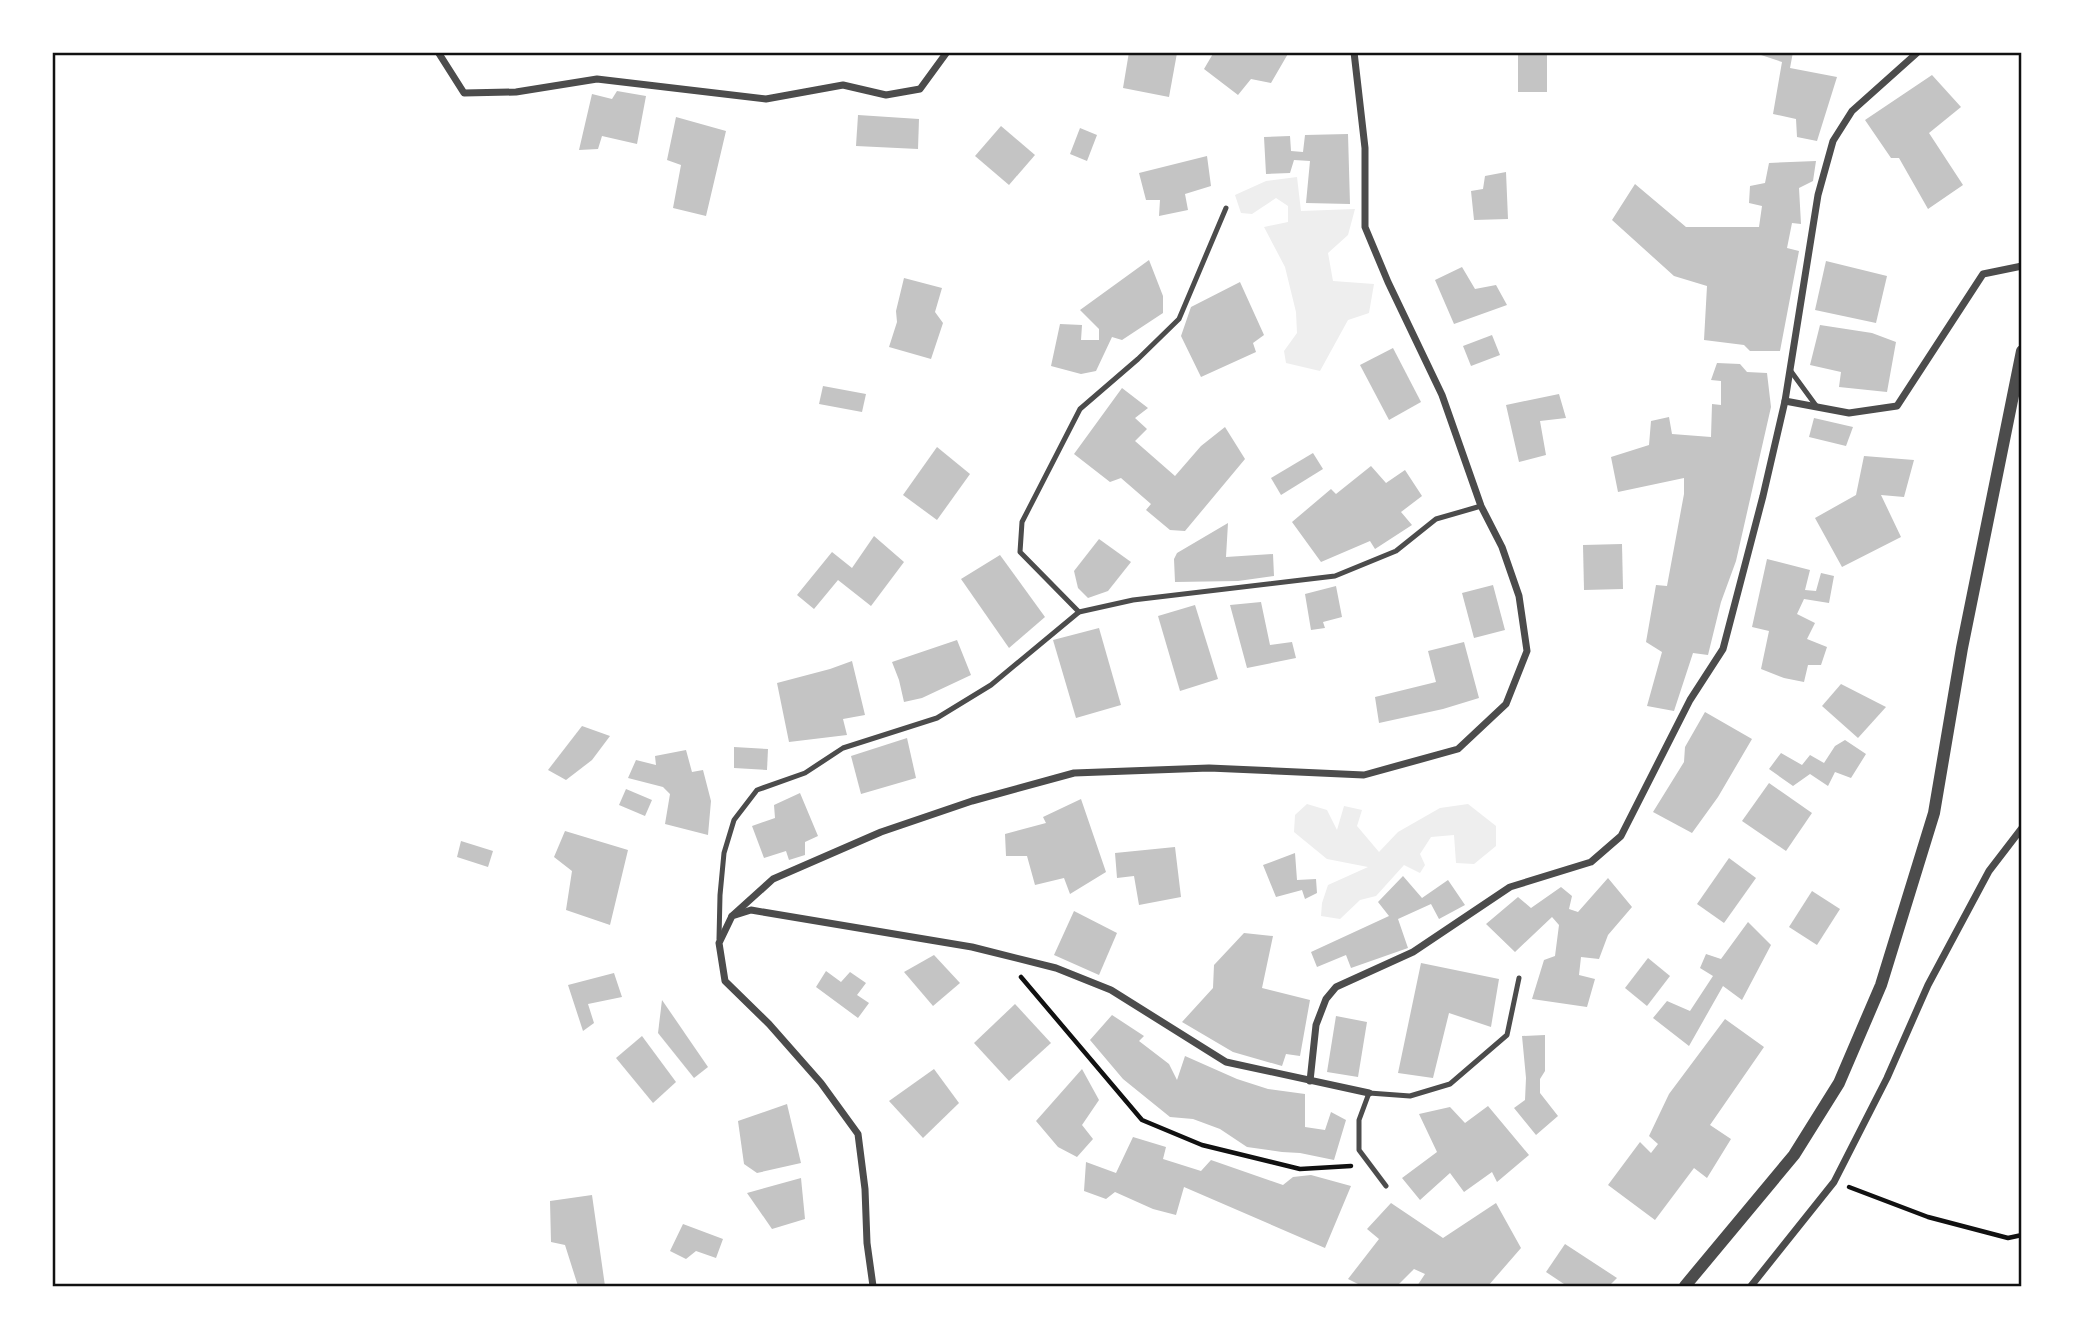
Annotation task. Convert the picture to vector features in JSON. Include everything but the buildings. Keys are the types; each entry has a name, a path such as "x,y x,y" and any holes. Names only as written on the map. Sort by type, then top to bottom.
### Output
{"street":[{"path":"438,52 464,93 516,92 597,79 766,99 843,85 886,95 920,89 947,52"},
{"path":"873,1286 858,1134 821,1083 769,1024 725,981 719,943 732,916 773,879 881,832 972,801 1074,773 1209,768 1364,775 1458,749 1506,704 1527,652 1519,596 1502,547 1481,506 1442,395 1365,227 1365,148 1354,52"},
{"path":"1310,1081 1317,1025 1326,999 1336,987 1413,952 1510,887 1591,862 1621,836 1690,700 1723,649 1785,401 1818,195 1833,141 1852,111 1918,52"},
{"path":"1785,401 1849,413 1897,405 1983,274 2021,266"},
{"path":"1685,1286 1794,1154 1839,1083 1881,985 1934,813 1962,648 2021,351"},
{"path":"1751,1286 1834,1182 1887,1078 1928,985 1989,871 2021,828"},
{"path":"732,916 751,910 972,947 1056,968 1111,990 1226,1062 1369,1093"}],"lane":[{"path":"1079,612 1020,552 1022,522 1080,409 1179,319 1226,208"},
{"path":"1790,370 1817,407"},
{"path":"719,943 724,853 734,820 757,790 805,773 843,748 937,718 991,685 1079,612 1133,600 1335,576 1396,551 1436,519 1481,506"},
{"path":"1386,1186 1359,1150 1359,1120 1369,1093 1410,1096 1450,1084 1507,1035 1519,978"}],"path":[{"path":"1003,955 1142,1120 1202,1145 1300,1169 1370,1164"},
{"path":"1834,1182 1928,1217 2008,1238 2021,1235"}],"shaded area":[{"path":"1297,177 1301,211 1355,209 1348,235 1328,253 1333,281 1374,284 1369,313 1348,320 1320,371 1286,363 1284,351 1297,333 1296,312 1285,267 1264,227 1288,222 1288,206 1276,198 1252,214 1241,213 1235,195 1266,181"},
{"path":"1307,804 1327,810 1337,830 1344,806 1362,810 1357,826 1379,852 1398,832 1440,808 1468,804 1496,826 1496,846 1474,864 1456,863 1454,835 1431,837 1420,854 1425,865 1420,873 1404,865 1376,896 1360,900 1340,919 1321,916 1328,885 1368,867 1327,859 1294,832 1295,815"}]}
